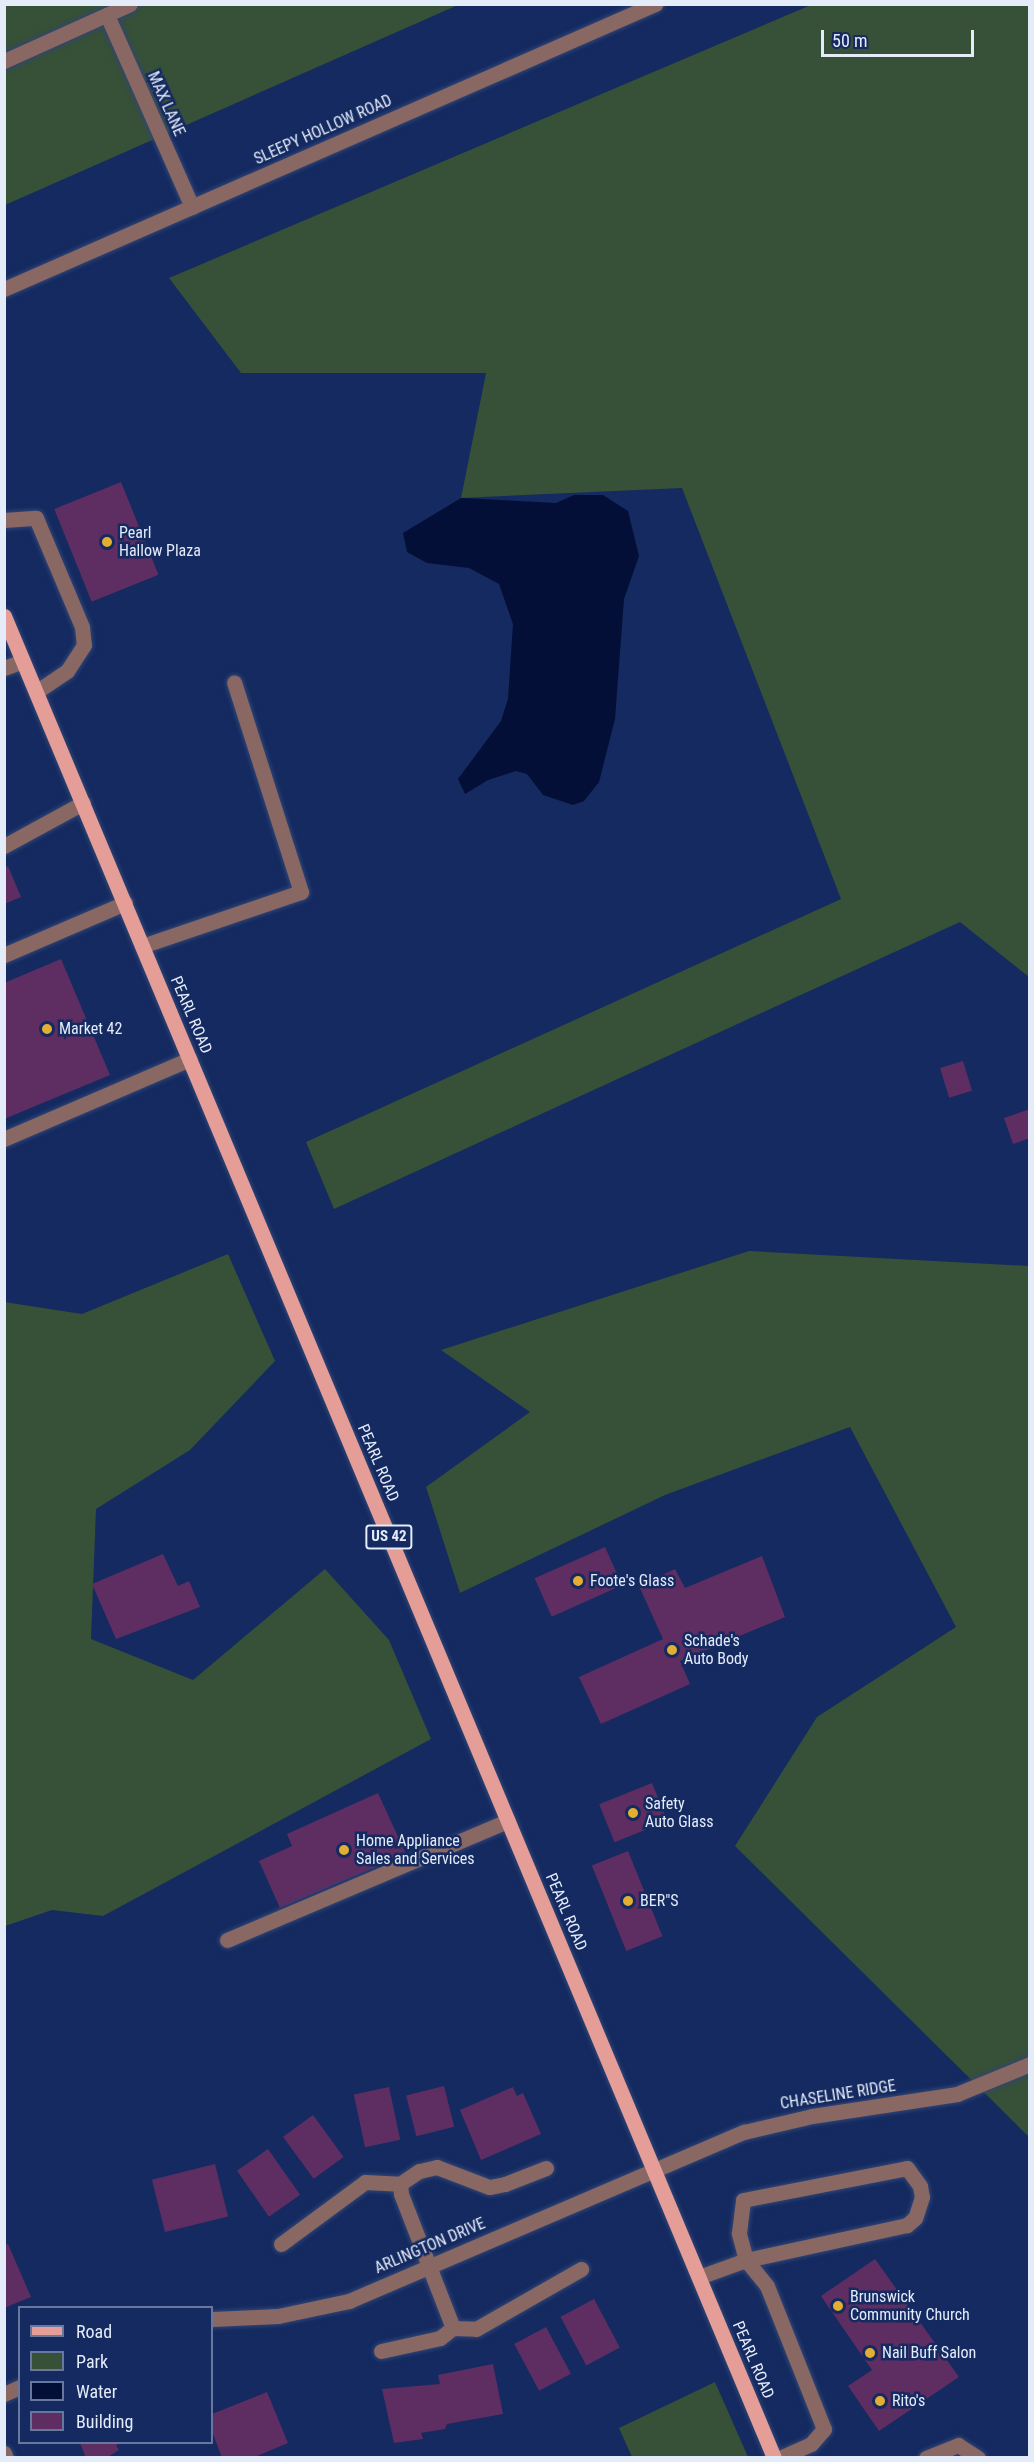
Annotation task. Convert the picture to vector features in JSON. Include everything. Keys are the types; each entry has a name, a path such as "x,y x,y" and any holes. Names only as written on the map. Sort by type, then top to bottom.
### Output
{"main road":[{"name":"PEARL ROAD","path":"6,625 125,903 774,2457"}],"street":[{"path":"4,61 130,4"},
{"name":"SLEEPY HOLLOW ROAD","path":"4,289 655,4"},
{"name":"MAX LANE","path":"107,15 192,207"},
{"path":"4,520 36,518 82,627 84,645 67,671 36,692"},
{"path":"4,668 23,661"},
{"path":"142,946 301,892 234,682"},
{"path":"4,846 83,803"},
{"path":"4,955 125,903"},
{"path":"4,1139 190,1059"},
{"path":"227,1940 508,1821"},
{"name":"CHASELINE RIDGE","path":"654,2169 774,2124 941,2097 1029,2064"},
{"path":"281,2244 365,2182 400,2184 419,2171 437,2167 489,2187 505,2184 546,2168"},
{"path":"699,2277 746,2260 907,2225 919,2208 920,2186 907,2168 743,2200 739,2233 746,2260 767,2286 824,2429 811,2444 779,2457"},
{"name":"ARLINGTON DRIVE","path":"213,2319 316,2311 349,2301 654,2169"},
{"path":"400,2184 427,2266 453,2328"},
{"path":"381,2351 440,2338 453,2328 476,2329 581,2269"},
{"path":"4,2394 18,2388"},
{"path":"926,2457 958,2445 978,2457"},
{"path":"4,2453 6,2457"}],"green space":[{"path":"5,5 458,5 5,205"},
{"path":"811,5 1029,5 1029,977 960,922 334,1209 306,1142 841,899 682,488 461,498 486,373 241,373 169,278"},
{"path":"749,1251 1029,1266 1029,2137 735,1846 817,1717 956,1627 850,1427 665,1495 460,1593 426,1487 530,1412 441,1350"},
{"path":"228,1254 275,1361 190,1450 96,1509 91,1639 193,1680 325,1569 389,1640 431,1739 103,1916 52,1910 5,1926 4,1302 82,1314"},
{"path":"715,2382 748,2457 632,2457 619,2428"}],"water":[{"path":"574,495 603,495 628,511 639,556 624,599 615,719 599,782 584,801 573,805 543,795 527,774 516,771 488,780 465,794 458,779 501,721 508,699 513,624 499,584 469,568 427,563 407,552 403,533 461,498 556,503"}],"building":[{"name":"Pearl Hallow Plaza","path":"121,482 158,575 92,602 54,509"},
{"path":"8,866 21,897 4,904 4,868"},
{"name":"Market 42","path":"61,959 110,1075 4,1119 4,983"},
{"path":"963,1061 972,1091 949,1098 940,1068"},
{"path":"1030,1109 1030,1138 1013,1144 1004,1118"},
{"name":"Foote's Glass","path":"605,1547 622,1585 552,1617 535,1578"},
{"path":"163,1554 178,1586 189,1581 200,1607 116,1639 92,1584"},
{"name":"Schade's Auto Body","path":"762,1556 785,1617 680,1661 690,1684 601,1724 579,1677 663,1639 639,1586 675,1569 685,1588"},
{"name":"Safety Auto Glass","path":"652,1783 667,1821 615,1842 599,1804"},
{"name":"Home Appliance Sales and Services","path":"378,1793 406,1854 280,1908 259,1861 292,1846 287,1834"},
{"name":"BER\"S","path":"628,1851 662,1936 626,1951 592,1866"},
{"path":"444,2086 454,2127 416,2136 406,2095"},
{"path":"389,2087 400,2140 365,2147 354,2094"},
{"path":"513,2087 517,2096 523,2093 541,2134 481,2160 460,2110"},
{"path":"313,2115 344,2157 314,2179 283,2137"},
{"path":"268,2149 300,2195 269,2217 237,2171"},
{"path":"215,2164 228,2216 165,2232 152,2180"},
{"path":"8,2244 31,2297 4,2308 4,2245"},
{"path":"875,2259 959,2377 879,2431 848,2386 872,2370 821,2296"},
{"path":"594,2299 620,2348 586,2365 560,2317"},
{"path":"546,2327 571,2374 539,2391 514,2344"},
{"path":"493,2364 503,2414 447,2424 445,2429 421,2433 423,2439 394,2443 382,2389 440,2384 438,2375"},
{"path":"267,2392 288,2443 252,2458 222,2458 213,2434 213,2414"},
{"path":"80,2444 119,2444 116,2445 119,2450 106,2458 86,2458"}],"place":[{"name":"Pearl Hallow Plaza","path":"107,542"},
{"name":"Market 42","path":"47,1029"},
{"name":"Foote's Glass","path":"578,1581"},
{"name":"Schade's Auto Body","path":"672,1650"},
{"name":"Safety Auto Glass","path":"633,1813"},
{"name":"Home Appliance Sales and Services","path":"344,1850"},
{"name":"BER\"S","path":"628,1901"},
{"name":"Brunswick Community Church","path":"838,2306"},
{"name":"Nail Buff Salon","path":"870,2353"},
{"name":"Rito's","path":"880,2401"}]}
